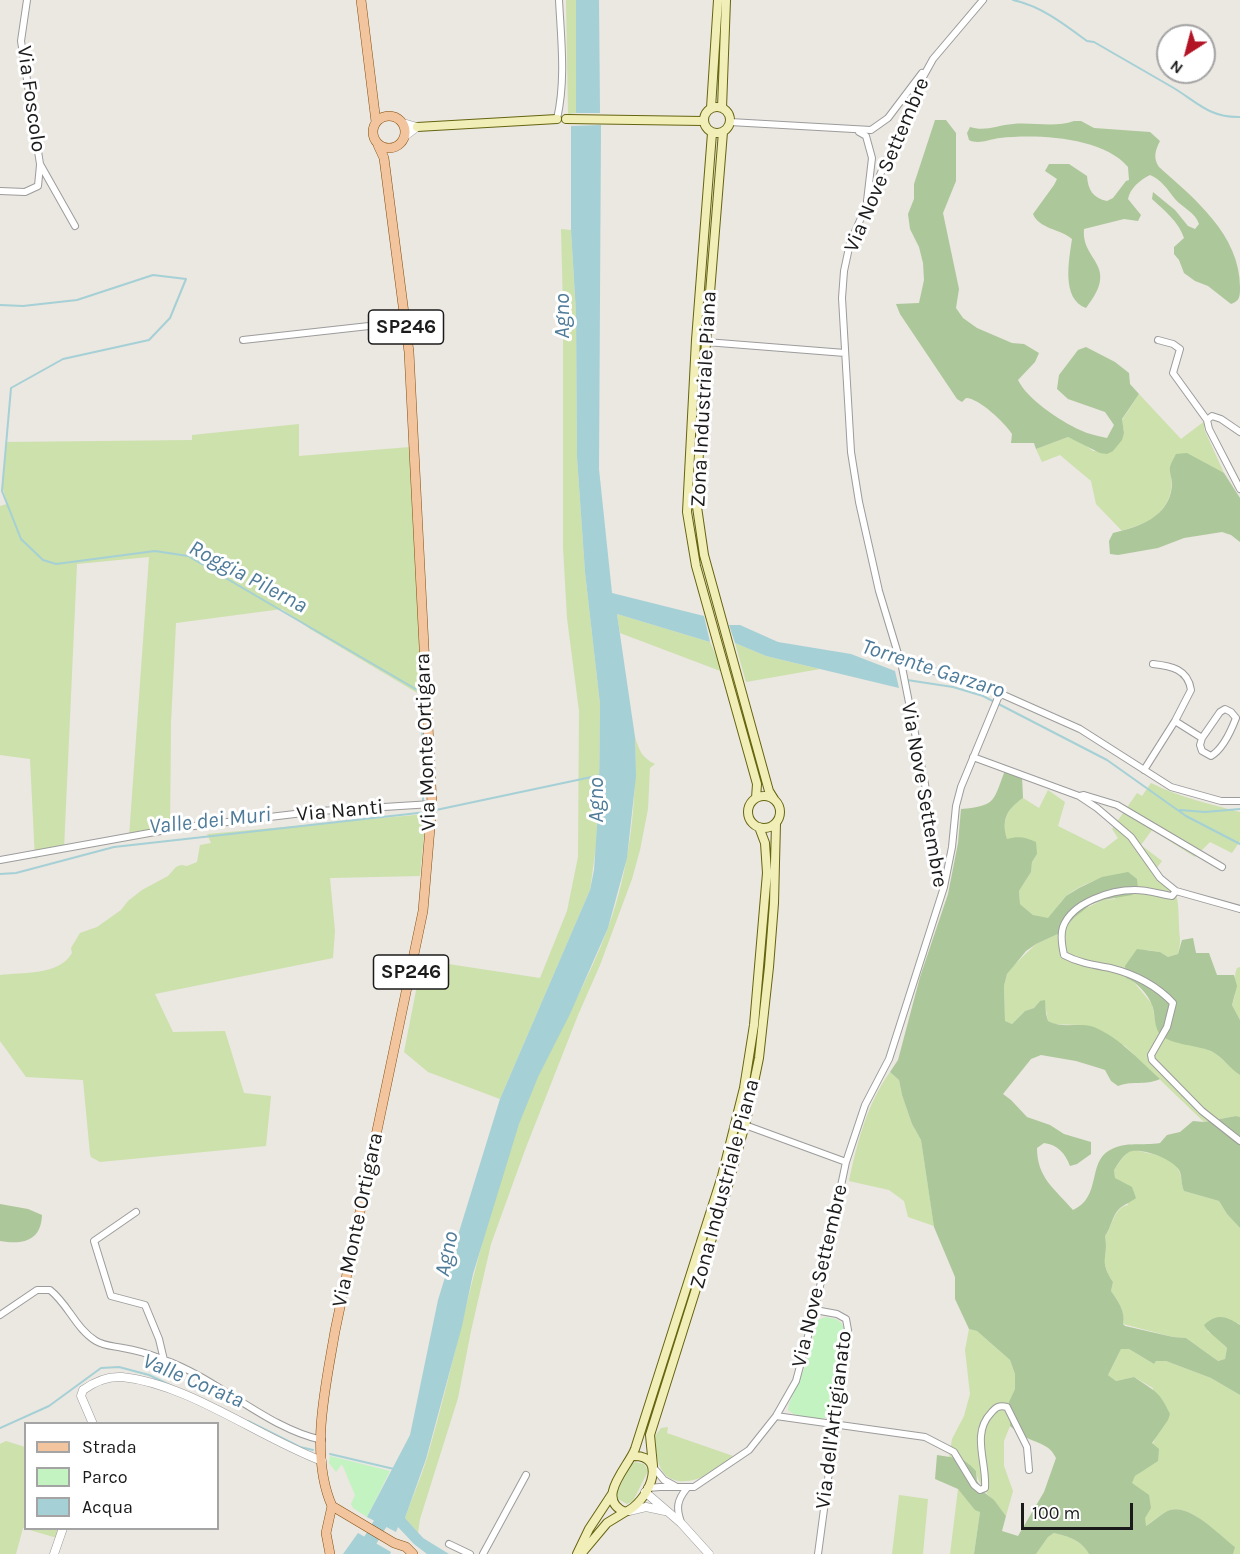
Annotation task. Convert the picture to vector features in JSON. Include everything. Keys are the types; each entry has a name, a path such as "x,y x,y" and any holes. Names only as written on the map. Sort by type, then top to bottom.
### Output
{"main road":[{"path":"362,0 376,122 373,134 378,144 386,148 394,148"},
{"path":"711,108 722,108 729,114 730,122 723,132 712,133 706,129 703,121 705,114 711,108 718,0"},
{"path":"722,108 726,0"},
{"path":"374,103 386,116"},
{"path":"376,122 386,116 396,117 403,123 405,136 401,143 384,158"},
{"path":"417,127 561,119 703,121"},
{"name":"Zona Industriale Piana","path":"723,132 696,500 704,555 769,791 774,799"},
{"name":"Zona Industriale Piana","path":"712,133 687,488 689,536 758,784 756,798"},
{"name":"Via Monte Ortigara","path":"322,1440 324,1394 335,1331 423,911 432,804 409,352 384,158 378,144"},
{"path":"765,796 774,799 780,813 776,823 768,827 759,827 752,822 748,814 750,804 756,798 765,796"},
{"name":"Zona Industriale Piana","path":"653,1466 650,1435 676,1357 745,1125 759,1058 774,903 776,823"},
{"name":"Zona Industriale Piana","path":"579,1554 589,1529 612,1493 626,1464 633,1456 722,1176 744,1088 754,1025 767,873 765,843 759,827"},
{"name":"SP246","path":"322,1440 324,1480 332,1506"},
{"path":"579,1554 607,1523 638,1505 653,1474 653,1466 642,1457 633,1456"},
{"path":"612,1493 614,1504 627,1511"},
{"path":"330,1554 326,1533 332,1506 394,1543 406,1547 413,1554"},
{"path":"326,1533 346,1515"},
{"path":"394,1543 406,1554"}],"street":[{"name":"Via Foscolo","path":"27,0 21,41 40,164 75,226"},
{"path":"559,0 563,72 561,119"},
{"name":"Via Nove Settembre","path":"687,1488 699,1485 750,1450 776,1416 796,1381 815,1310 846,1162 865,1105 889,1059 944,887 938,875 925,784 901,664 879,591 859,502 851,452 842,298 844,271 850,243 933,59 983,0"},
{"path":"730,122 871,130 888,118 933,59"},
{"path":"403,123 417,127"},
{"path":"405,136 417,127"},
{"path":"854,129 866,136 872,158 866,207"},
{"path":"0,191 25,192 38,186 40,164"},
{"path":"243,340 405,322"},
{"path":"1158,340 1173,344 1180,349 1173,373 1207,420 1209,429 1240,489"},
{"path":"706,342 845,353"},
{"path":"1207,420 1212,416 1221,419 1240,432"},
{"path":"901,664 923,666 1000,693 1080,729 1171,787 1221,801 1240,801"},
{"path":"1144,770 1175,721 1191,690 1190,683 1179,669 1153,664"},
{"path":"944,887 961,787 1000,693"},
{"path":"1225,709 1236,718 1215,754 1211,756 1202,751 1200,746 1202,738 1220,712 1225,709"},
{"path":"1175,721 1202,738"},
{"path":"973,757 1079,796 1106,814 1131,837 1160,878 1176,891 1240,909"},
{"path":"1079,796 1084,795 1117,805 1222,867"},
{"name":"Via Nanti","path":"0,860 177,828 320,811 432,804"},
{"path":"1176,891 1172,896 1153,891 1110,892 1094,898 1070,915 1063,927 1061,938 1064,955 1077,962 1114,969 1146,981 1162,990 1173,1003 1167,1027 1151,1054 1152,1060 1202,1111 1240,1141"},
{"path":"745,1125 846,1162"},
{"path":"136,1212 94,1241 111,1296 145,1305 159,1339 164,1360"},
{"path":"0,1316 37,1290 47,1289 55,1294 70,1315 98,1342 164,1360 194,1373 286,1427 322,1440"},
{"name":"Via dell'Artigianato","path":"815,1310 837,1314 846,1319 848,1330 818,1554"},
{"path":"92,1422 81,1396 83,1390 104,1379 120,1377 150,1383 180,1394 279,1443 322,1461"},
{"path":"776,1416 926,1437 954,1452 974,1485 980,1490 985,1488 986,1477 980,1443 984,1421 995,1408 1007,1407 1023,1438 1030,1458 1029,1470"},
{"path":"653,1466 664,1480 675,1486"},
{"path":"483,1554 526,1475"},
{"path":"646,1490 675,1486 687,1488 678,1501 677,1512 681,1523"},
{"path":"646,1490 709,1554"},
{"path":"627,1511 646,1507 669,1512"},
{"path":"54,1554 62,1530"},
{"path":"449,1544 470,1554"}],"green space":[{"path":"566,0 576,0 576,113 568,114"},
{"path":"935,120 946,120 956,133 956,181 943,213 959,289 956,308 963,318 977,328 1012,343 1024,344 1039,353 1035,362 1018,380 1022,387 1045,409 1086,433 1107,438 1114,425 1105,412 1068,399 1057,389 1059,375 1078,350 1086,347 1115,362 1129,373 1130,384 1139,394 1122,419 1124,433 1122,440 1113,451 1107,454 1100,453 1068,437 1036,449 1034,443 1011,443 1012,434 991,412 971,399 966,398 962,402 957,399 900,314 896,304 919,303 924,280 923,263 919,247 910,229 908,214 914,199 914,184"},
{"path":"1081,121 1094,128 1150,132 1160,141 1155,154 1159,167 1200,205 1224,234 1238,268 1240,296 1238,300 1231,304 1208,286 1184,273 1174,254 1174,247 1184,238 1182,232 1152,199 1153,192 1175,210 1188,226 1195,229 1199,224 1195,216 1175,199 1161,182 1150,175 1136,185 1128,199 1141,215 1138,221 1124,219 1084,229 1088,249 1100,272 1100,282 1086,308 1078,303 1073,296 1068,278 1072,239 1040,223 1033,214 1057,179 1045,171 1049,164 1069,164 1087,176 1090,189 1095,195 1107,201 1113,198 1129,180 1128,167 1103,149 1068,140 1015,137 976,142 969,140 967,133 970,127 986,129 1013,124 1059,124"},
{"path":"561,229 571,230 576,313 577,457 585,572 600,704 596,846 590,890 500,1099 428,1072 404,1052 422,960 540,978 567,911 578,857 579,711 567,618 563,547"},
{"path":"1139,394 1181,439 1206,420 1204,429 1224,473 1170,469 1171,492 1165,505 1155,517 1122,531 1096,504 1091,481 1060,455 1042,462 1036,449 1068,437 1081,442 1093,451 1113,451 1124,433 1122,420"},
{"path":"299,424 299,456 410,447 424,694 419,694 310,629 282,609 176,623 171,723 170,830 129,837 149,557 77,564 64,849 47,852 35,859 30,759 0,755 0,506 7,504 2,485 7,442 192,440 192,435"},
{"path":"1187,453 1224,473 1240,498 1240,542 1222,532 1184,538 1158,548 1118,555 1110,554 1109,541 1113,533 1142,524 1159,513 1165,506 1172,486 1171,464 1176,454"},
{"path":"617,614 710,642 723,672 620,633"},
{"path":"735,643 766,656 820,669 746,682"},
{"path":"635,737 642,753 655,764 650,768 648,809 640,850 632,879 600,965 525,1150 491,1244 458,1398 420,1519 418,1533 405,1518 427,1458 504,1169 533,1087 592,966 616,905 627,858 633,810"},
{"path":"1006,768 1022,776 1023,798 1009,811 1005,821 1007,839 1022,838 1036,842 1037,854 1032,862 1031,872 1019,891 1020,904 1033,915 1048,918 1066,896 1079,888 1102,877 1128,872 1137,879 1138,889 1132,895 1103,900 1090,905 1060,933 1026,951 1007,974 1004,986 1005,1021 1012,1024 1025,1011 1045,1000 1048,1021 1059,1025 1094,1027 1129,1050 1160,1079 1118,1086 1111,1081 1105,1070 1099,1068 1076,1061 1041,1055 1031,1059 1003,1094 1027,1117 1050,1125 1064,1134 1091,1142 1091,1154 1070,1166 1066,1157 1057,1148 1044,1143 1037,1148 1040,1167 1048,1182 1073,1210 1088,1197 1099,1163 1103,1155 1110,1150 1128,1145 1160,1143 1167,1135 1180,1132 1193,1121 1204,1122 1240,1117 1240,1228 1219,1201 1184,1191 1177,1167 1157,1155 1134,1151 1125,1155 1114,1170 1115,1178 1132,1187 1136,1198 1117,1212 1105,1236 1105,1263 1113,1282 1111,1291 1121,1307 1125,1326 1186,1338 1218,1361 1225,1359 1227,1348 1204,1325 1213,1319 1222,1317 1240,1325 1240,1395 1211,1378 1166,1361 1156,1361 1154,1364 1129,1349 1121,1349 1108,1375 1116,1381 1134,1377 1159,1395 1170,1414 1152,1443 1159,1449 1158,1461 1135,1476 1132,1483 1149,1495 1151,1508 1145,1518 1146,1526 1170,1510 1178,1509 1205,1522 1235,1547 1233,1554 1089,1554 1082,1545 1074,1540 1054,1533 1048,1537 1036,1554 974,1554 980,1512 975,1510 958,1489 935,1479 937,1455 962,1459 976,1471 977,1481 985,1493 994,1500 1006,1516 1002,1531 1018,1536 1044,1492 1056,1458 1048,1448 1025,1437 1010,1426 1009,1402 1015,1389 1015,1374 1010,1360 977,1331 969,1329 955,1299 955,1277 934,1227 921,1140 912,1124 899,1080 890,1072 898,1060 920,977 948,894 958,843 961,809 988,803 996,794"},
{"path":"1151,783 1183,796 1240,812 1240,841 1232,853 1210,842 1195,857 1152,830 1141,845 1162,861 1153,873 1168,883 1176,894 1180,941 1178,954 1168,957 1160,952 1147,950 1132,980 1152,1004 1157,1029 1169,1040 1200,1046 1215,1053 1240,1075 1240,1117 1204,1122 1125,1046 1079,1025 1054,1024 1048,1021 1045,1004 1040,1001 1012,1024 1005,1021 1004,986 1007,974 1013,966 1036,944 1060,933 1082,910 1103,900 1115,899 1120,875 1106,877 1078,888 1064,898 1048,919 1033,915 1020,904 1019,891 1031,872 1032,862 1037,854 1007,840 1005,821 1009,811 1023,798 1039,808 1048,790 1065,802 1058,826 1104,849 1118,838 1112,829 1137,793 1142,796"},
{"path":"426,814 420,876 330,878 335,931 333,958 155,994 173,1032 225,1031 244,1093 271,1096 266,1146 100,1162 90,1154 83,1080 26,1077 0,1041 0,975 39,972 58,966 72,953 71,948 80,933 97,927 121,910 142,890 168,876 176,867 197,862 200,845 211,843 207,834"},
{"path":"1193,938 1196,953 1209,953 1217,975 1234,975 1237,986 1232,1005 1240,1020 1240,1075 1211,1051 1172,1041 1162,1036 1157,1029 1148,997 1138,985 1126,978 1125,966 1137,949 1160,952 1168,957 1178,954 1182,940"},
{"path":"1240,967 1240,1020 1232,1005 1236,972"},
{"path":"890,1072 899,1080 912,1124 921,1140 934,1226 908,1217 904,1201 889,1190 849,1181 859,1138 869,1111"},
{"path":"1136,1150 1161,1156 1172,1162 1179,1171 1184,1191 1219,1201 1240,1228 1240,1325 1238,1323 1207,1331 1227,1348 1225,1359 1218,1361 1186,1338 1173,1337 1123,1324 1122,1311 1111,1291 1113,1282 1106,1268 1105,1236 1116,1213 1128,1205 1122,1183 1115,1178 1114,1170 1127,1152"},
{"path":"0,1204 28,1209 42,1215 41,1224 34,1236 23,1241 0,1241"},
{"path":"826,1317 840,1322 844,1330 832,1413 823,1418 810,1419 788,1410 804,1369 818,1320"},
{"path":"969,1329 977,1331 1010,1360 1015,1374 1015,1389 1009,1403 1010,1426 1004,1441 1004,1466 1013,1491 1006,1516 980,1484 976,1471 949,1457 952,1439 964,1416 970,1394 965,1350"},
{"path":"1121,1349 1129,1349 1154,1364 1156,1361 1166,1361 1211,1378 1240,1395 1240,1554 1233,1554 1234,1547 1196,1516 1178,1509 1170,1510 1146,1526 1144,1518 1149,1496 1131,1484 1135,1476 1142,1471 1156,1436 1153,1388 1134,1377 1116,1381 1108,1375"},
{"path":"668,1427 667,1433 733,1456 709,1474 699,1478 679,1481 670,1478 659,1464 655,1436 661,1428"},
{"path":"6,1441 24,1447 24,1528 16,1554 0,1554 0,1444"},
{"path":"330,1456 390,1471 367,1517 353,1508 351,1504 355,1495 342,1464 336,1472 329,1463"},
{"path":"635,1462 644,1464 648,1471 633,1501 627,1504 618,1499 617,1492 631,1465"},
{"path":"958,1489 980,1512 974,1554 950,1554"},
{"path":"899,1495 928,1499 923,1554 892,1554"},
{"path":"30,1530 60,1530 57,1538"},
{"path":"1054,1533 1074,1540 1082,1545 1089,1554 1036,1554 1048,1537"}],"water":[{"path":"576,0 599,0 600,113 576,113"},
{"path":"601,125 599,469 612,593 704,616 710,642 617,614 635,737 636,776 627,858 608,928 570,1014 538,1077 519,1124 473,1274 462,1326 426,1459 405,1518 423,1538 449,1554 427,1554 398,1527 396,1532 367,1517 410,1435 438,1300 500,1099 590,890 594,870 599,797 600,704 585,572 577,457 576,313 571,230 571,126"},
{"path":"729,625 740,625 778,642 851,654 895,671 899,688 766,656 735,643"},
{"path":"358,1533 391,1552 390,1554 343,1554"}],"waterway":[{"path":"1013,0 1043,11 1087,41 1094,42 1172,87 1203,108 1220,115 1240,117"},
{"name":"Roggia Pilerna","path":"0,305 23,306 77,300 153,275 186,279 170,318 149,340 63,359 11,388 2,491 21,539 43,560 56,564 155,551 188,556 419,691 423,745 423,812"},
{"name":"Torrente Garzaro","path":"907,680 953,687 983,696 1107,760 1186,816 1240,844"},
{"name":"Valle dei Muri","path":"436,810 601,775"},
{"path":"1180,810 1205,812 1240,809"},
{"name":"Valle dei Muri","path":"0,874 16,873 114,847 427,812"},
{"name":"Valle Corata","path":"0,1428 49,1406 101,1368 119,1367 149,1375 172,1386"},
{"name":"Valle Corata","path":"248,1421 300,1447 313,1450"},
{"name":"Valle Corata","path":"330,1454 394,1469"},
{"name":"Agno","path":"362,1554 389,1509"}]}
